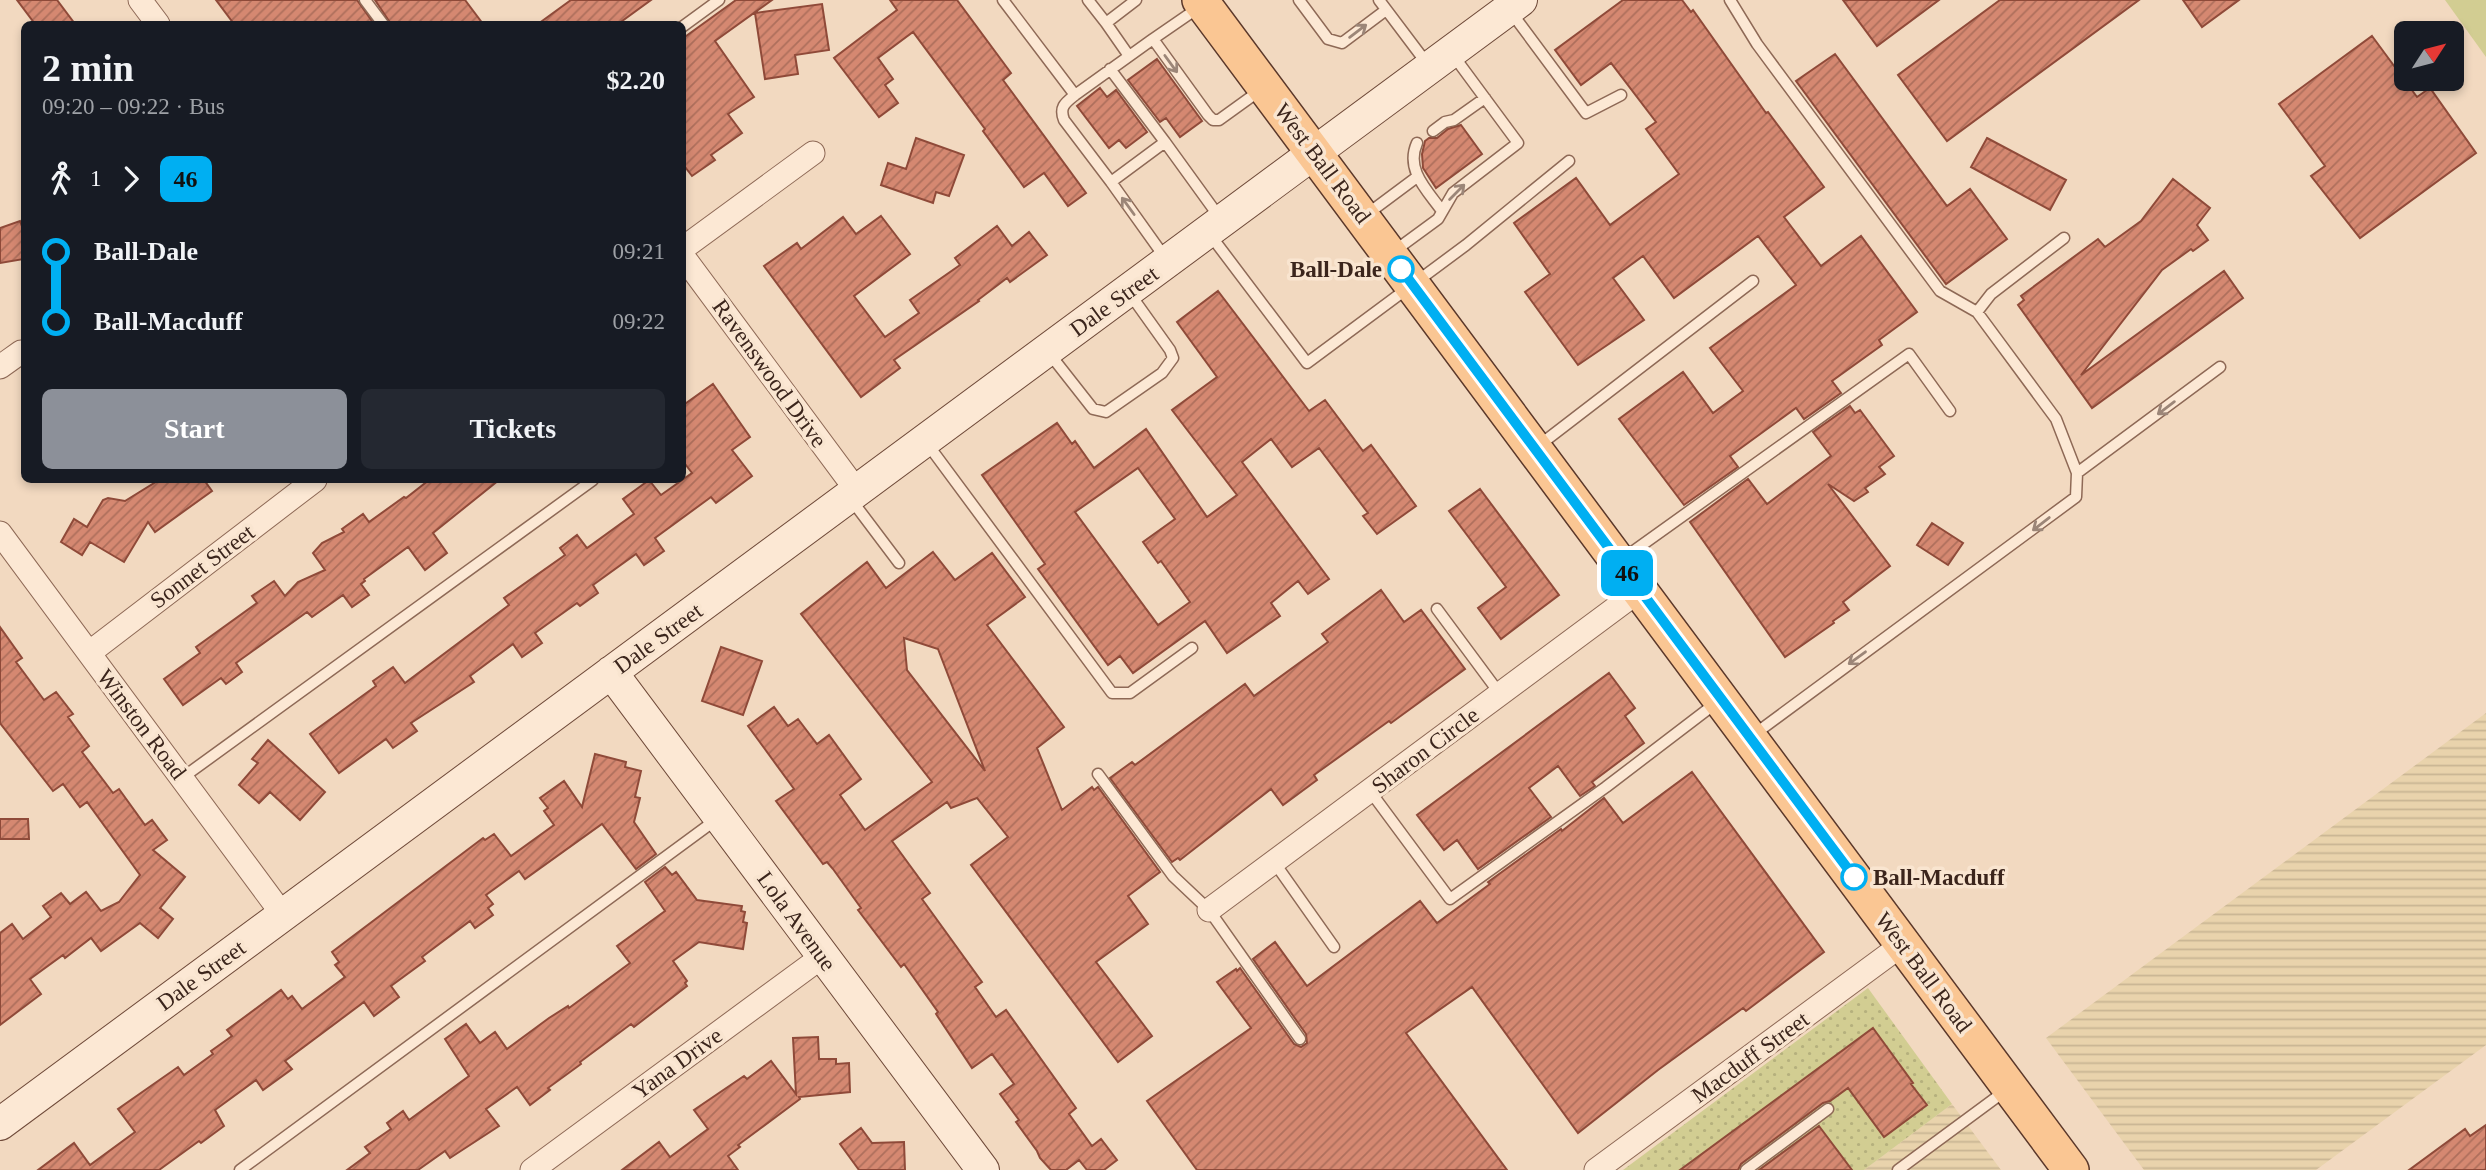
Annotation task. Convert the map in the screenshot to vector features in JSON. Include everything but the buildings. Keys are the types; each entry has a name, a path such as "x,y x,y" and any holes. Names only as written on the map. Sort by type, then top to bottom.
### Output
{"main road":[{"name":"West Ball Road","path":"1202,2 2071,1170"}],"street":[{"path":"140,0 156,21"},
{"name":"Dale Street","path":"0,1124 1215,227 1508,7"},
{"path":"686,246 813,153"},
{"name":"Ravenswood Drive","path":"686,261 853,494"},
{"path":"0,367 21,352"},
{"name":"Sonnet Street","path":"89,653 311,483"},
{"name":"Winston Road","path":"0,533 283,915"},
{"name":"Sharon Circle","path":"1209,910 1640,590"},
{"name":"Lola Avenue","path":"611,672 983,1170"},
{"name":"Macduff Street","path":"1596,1170 1903,944"},
{"name":"Yana Drive","path":"532,1170 823,956"}],"lane":[{"path":"365,0 381,21"},
{"path":"686,24 719,0"},
{"path":"1003,0 1075,95"},
{"path":"1088,0 1129,56"},
{"path":"1106,23 1136,0"},
{"path":"1299,0 1328,39 1342,43 1386,10"},
{"path":"1379,0 1386,10 1440,60 1485,98 1518,143 1453,193 1438,219 1391,254"},
{"path":"1730,0 1757,44 1940,290 1977,312 2056,419 2077,473 2076,497 1750,738"},
{"path":"1168,261 1064,120 1061,112 1063,105 1075,95 1202,2"},
{"path":"1508,7 1586,113 1621,95"},
{"path":"1153,39 1213,120 1219,120 1265,87"},
{"path":"1110,69 1165,142 1215,227 1307,363 1466,245 1569,161"},
{"path":"1433,131 1485,98"},
{"path":"1111,182 1165,142"},
{"path":"1417,143 1411,156 1417,177 1442,211"},
{"path":"1363,217 1417,177"},
{"path":"1977,312 1991,294 2064,238"},
{"path":"1535,449 1753,281"},
{"path":"1047,350 1093,409 1106,412 1162,373 1171,364 1173,358 1170,350 1128,291"},
{"path":"1619,562 1909,354 1950,411"},
{"path":"2077,473 2221,367"},
{"path":"925,441 1112,693 1130,693 1192,648"},
{"path":"182,778 589,483"},
{"path":"853,494 899,563"},
{"path":"1437,609 1500,694"},
{"path":"1370,791 1450,899 1606,787 1721,699"},
{"path":"1098,774 1173,876 1209,910 1300,1038"},
{"path":"240,1170 720,817"},
{"path":"1275,862 1334,947"},
{"path":"1898,1170 2010,1088"},
{"path":"1746,1170 1828,1109"}],"shaded area":[{"path":"2445,0 2486,0 2486,57 2464,26 2464,21 2460,21"},
{"path":"2486,713 2486,1045 2316,1170 2144,1170 2046,1038"},
{"path":"1868,988 1952,1104 1864,1170 1623,1170"},
{"path":"1952,1104 2001,1170 1864,1170"}],"bus line":[{"name":"46","path":"1401,269 1854,877"}],"place":[{"name":"Ball-Dale","path":"1401,269"},
{"name":"Ball-Macduff","path":"1854,877"}]}
